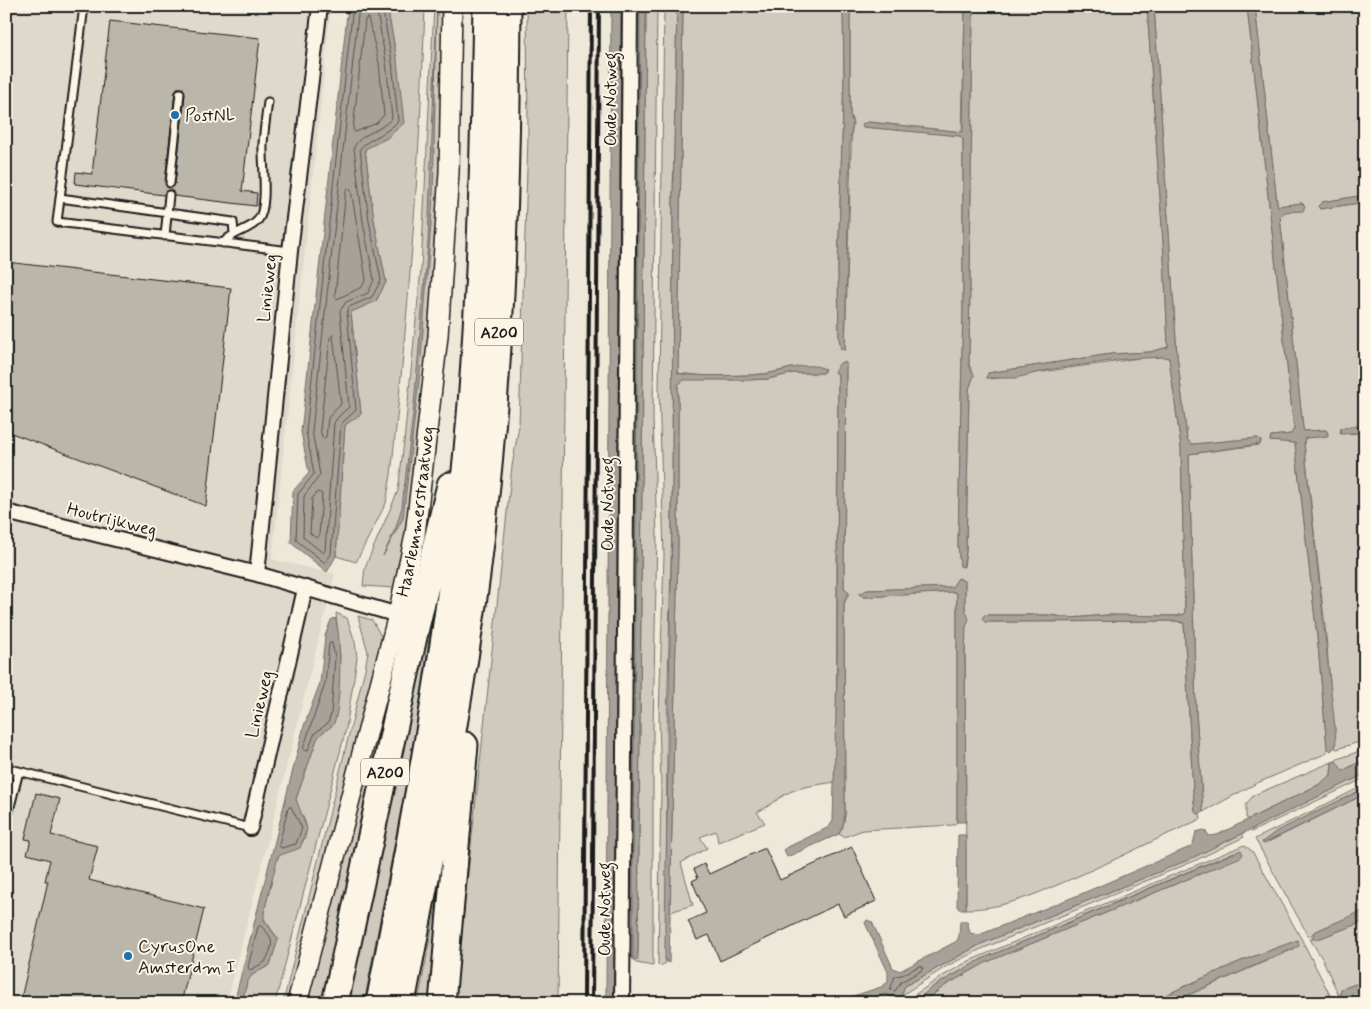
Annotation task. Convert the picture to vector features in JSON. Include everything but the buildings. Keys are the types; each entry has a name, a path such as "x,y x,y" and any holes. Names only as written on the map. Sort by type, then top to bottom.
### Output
{"highway":[{"name":"A200","path":"379,1003 420,793 436,696 456,548 471,395 481,226 486,6"},
{"name":"A200","path":"402,1003 452,745 491,444 499,335 506,174 508,6"},
{"name":"A200","path":"335,1003 415,632 471,395"},
{"name":"A200","path":"442,1003 465,749 465,655"}],"main road":[{"name":"Haarlemmerstraatweg","path":"297,1003 398,615 414,535 438,336 450,162 452,6"}],"street":[{"name":"Linieweg","path":"257,574 290,251 320,6"},
{"name":"Oude Notweg","path":"622,1003 630,6"},
{"name":"Houtrijkweg","path":"6,512 257,574"},
{"path":"257,574 398,615"},
{"name":"Linieweg","path":"250,828 305,589"}],"lane":[{"path":"84,6 57,222 290,251"},
{"path":"170,183 180,93"},
{"path":"223,243 234,232 252,225 261,216 263,202 263,144 268,102"},
{"path":"164,236 169,195"},
{"path":"60,198 233,222 234,232"},
{"path":"6,768 250,828"},
{"path":"6,823 19,771"}],"shaded area":[{"path":"6,6 331,6 272,559 335,574 227,1003 6,1003"},
{"path":"387,6 425,6 417,182 403,358 391,475 386,503 356,562 336,556 345,425 361,414 351,312 376,301 386,282 374,220 365,149 387,138 397,60"},
{"path":"434,6 443,6 442,162 434,292 409,526 395,588 363,586 365,567 398,491 404,442 421,269"},
{"path":"527,6 568,6 558,1003 454,1003 512,466 519,426 528,137"},
{"path":"635,6 640,6 633,872 633,959 638,960 646,6 657,6 653,418 657,535 653,728 653,966 636,963 628,953 633,491"},
{"path":"664,6 677,6 673,197 672,523 667,721 666,963 660,966 658,964 661,789 659,717 664,555 659,389"},
{"path":"683,6 843,6 844,77 838,267 839,338 841,349 845,350 852,121 850,114 850,6 965,6 962,132 869,122 863,127 954,135 960,136 963,140 963,306 958,545 960,566 964,567 966,552 969,389 974,375 969,365 973,6 1147,6 1164,256 1168,347 1150,352 1111,354 988,373 990,379 1155,356 1169,358 1181,447 1185,614 1176,616 1107,615 1071,618 1049,615 987,615 982,619 985,622 1177,621 1184,624 1193,790 1195,812 1200,814 1201,819 1036,894 995,906 966,909 965,582 959,578 952,587 867,590 864,597 955,592 957,594 957,822 953,825 863,830 844,837 839,834 845,815 844,604 849,593 844,587 846,363 834,371 838,374 836,779 835,782 802,788 784,795 757,812 765,823 718,842 716,831 700,837 707,848 681,863 693,905 670,912 678,547 678,385 683,380 688,379 747,380 768,379 794,373 823,373 791,368 771,373 750,375 705,376 678,373"},
{"path":"1154,6 1247,6 1294,429 1291,434 1271,436 1270,441 1295,443 1318,645 1327,748 1327,753 1255,784 1203,812 1196,712 1189,454 1260,445 1261,441 1258,438 1191,444 1187,439 1177,355"},
{"path":"1255,6 1365,6 1365,195 1322,202 1318,206 1320,209 1365,202 1365,425 1356,426 1341,434 1365,433 1365,740 1337,749 1335,748 1326,635 1304,443 1305,438 1328,436 1328,433 1326,430 1304,431 1303,428 1280,217 1281,214 1302,203 1278,206 1277,203"},
{"path":"439,570 416,732 364,1003 345,1003"},
{"path":"415,578 323,1003 306,1003"},
{"path":"336,613 347,618 355,642 357,658 346,729 275,1003 242,1003 247,982 252,975 270,965 278,939 263,917 276,861 281,853 293,850 301,845 305,837 305,821 298,809 296,799 317,739 322,732 330,727 336,715 340,656"},
{"path":"358,616 372,620 381,636 378,657 290,1003 283,1003 365,669 368,652"},
{"path":"1365,749 1365,759 1342,771 1335,761 1338,759"},
{"path":"1332,762 1331,775 1328,780 1249,819 1246,818 1246,804 1254,795"},
{"path":"1365,774 1365,778 1251,832 1254,827"},
{"path":"1365,785 1365,788 1266,839 1264,844 1365,794 1365,910 1314,932 1309,937 1255,839"},
{"path":"1242,834 1244,837 1192,862 979,950 947,966 902,995 901,992 905,986 981,944 1170,867"},
{"path":"1244,845 1252,851 1303,942 1334,1003 1329,1003 1327,998 1311,1003 1170,1003 1294,949 1298,940 1241,961 1148,1003 921,1003 946,985 987,962 1207,871 1229,860 1234,852 982,959 934,986 913,1003 904,1002 969,961"},
{"path":"441,879 436,1003 418,1003"},
{"path":"1365,921 1365,981 1341,989 1356,993 1365,989 1365,1003 1342,1003 1323,960 1310,939 1318,939"},
{"path":"885,994 896,998 882,1003 856,1003"}],"water":[{"path":"348,6 387,6 397,60 404,123 387,138 365,149 374,220 386,282 376,301 351,312 361,414 345,425 336,556 327,572 291,543 293,491 309,473 301,432"},
{"path":"437,6 433,197 420,371 403,518 383,556 396,527 402,507 414,405 428,242"},
{"path":"611,6 621,6 614,1003 606,1003"},
{"path":"640,6 646,6 638,950 636,961 633,959 633,872"},
{"path":"677,6 683,6 678,373 739,375 764,374 805,366 825,369 823,373 794,373 768,379 684,380 678,385 678,547 669,963 665,960 665,927 672,523 673,197"},
{"path":"843,6 850,6 850,114 853,124 850,138 845,350 841,349 839,338 838,267 844,77"},
{"path":"965,6 973,6 969,365 974,375 969,389 966,552 963,567 960,566 958,545 963,306 963,140 960,136 863,127 862,124 868,122 963,132"},
{"path":"1147,6 1154,6 1177,355 1187,439 1191,444 1258,438 1261,441 1260,444 1189,454 1196,712 1203,812 1198,814 1195,812 1193,790 1184,623 1177,621 985,622 982,619 984,615 1049,615 1071,618 1107,615 1176,616 1185,614 1181,447 1169,358 1125,359 1053,369 1015,378 986,378 988,373 1111,354 1150,352 1168,347 1164,256"},
{"path":"1247,6 1255,6 1277,203 1278,206 1302,203 1305,206 1303,211 1285,212 1280,217 1303,428 1304,431 1326,430 1328,436 1305,438 1304,443 1335,728 1336,746 1331,751 1327,748 1318,645 1295,443 1270,441 1271,436 1291,434 1294,429"},
{"path":"1365,195 1365,202 1320,209 1318,206 1322,202"},
{"path":"840,363 846,363 844,587 849,594 846,596 844,604 845,815 839,834 787,857 784,849 829,827 833,821 837,675 838,374 834,372"},
{"path":"1365,425 1365,433 1340,433 1341,428"},
{"path":"958,578 965,582 965,609 969,619 966,627 965,654 966,822 957,822 957,594 955,592 864,597 859,594 867,590 952,587"},
{"path":"335,618 340,654 336,715 334,723 317,739 296,799 307,829 300,848 278,856 264,912 264,920 278,939 270,965 252,975 247,982 242,1003 234,1003 304,726 320,683 325,636 331,620"},
{"path":"1365,759 1365,774 1186,861 981,944 905,986 901,996 896,998 885,994 856,1003 832,1003 881,987 888,982 888,972 865,923 867,920 872,922 893,968 900,971 957,941 960,921 967,921 970,933 979,935 1190,847 1193,844 1196,832 1204,830 1210,836 1217,835 1318,785 1331,775 1332,762 1336,761 1343,771"},
{"path":"1365,788 1365,794 1263,844 1262,842 1277,831"},
{"path":"958,835 966,835 966,909 959,909 957,906"},
{"path":"1241,850 1243,854 1241,857 987,962 946,985 921,1003 913,1003 934,986 982,959"},
{"path":"1365,910 1365,921 1318,939 1312,938 1314,932"},
{"path":"1298,940 1299,946 1170,1003 1148,1003 1241,961"},
{"path":"1365,981 1365,989 1344,997 1340,995 1341,989"}],"railway":[{"path":"584,1003 591,6"},
{"path":"592,1003 599,6"}],"place":[{"name":"PostNL","path":"175,115"},
{"name":"CyrusOne Amsterdm I","path":"128,956"}]}
